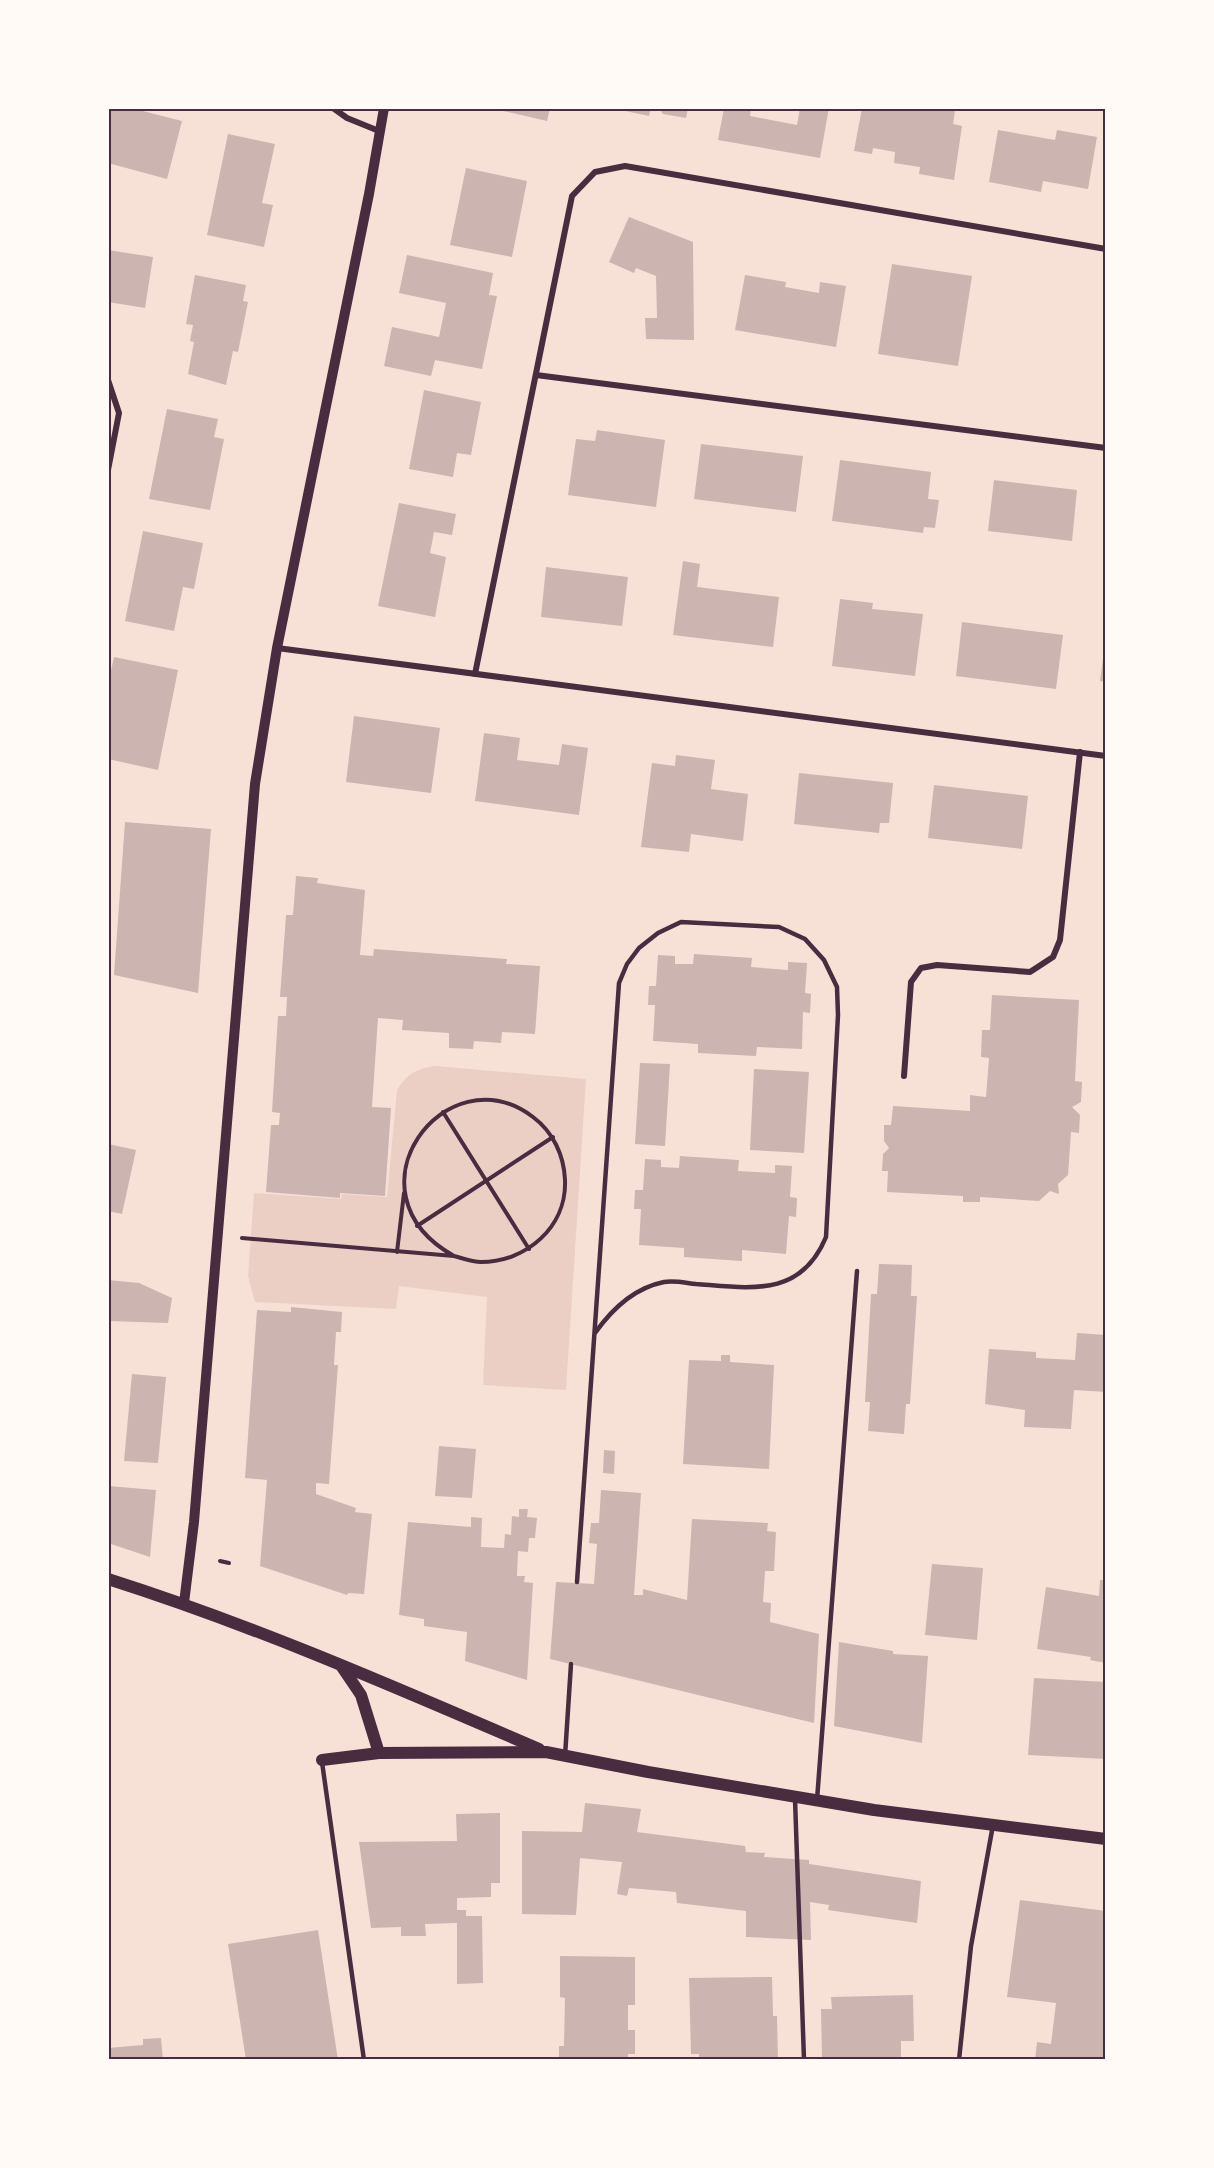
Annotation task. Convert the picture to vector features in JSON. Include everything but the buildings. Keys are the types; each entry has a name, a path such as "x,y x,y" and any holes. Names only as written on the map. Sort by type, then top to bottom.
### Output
{"main road":[{"path":"108,1579 184,1603 302,1647 342,1667 546,1752 817,1800 993,1826 1106,1839"},
{"path":"342,1667 361,1695 379,1753"},
{"path":"322,1760 379,1753 546,1752"}],"street":[{"path":"333,108 347,118 379,131"},
{"path":"184,1603 194,1522 255,784 277,648 369,194 384,108"},
{"path":"476,674 572,196 595,172 625,166 1106,249"},
{"path":"536,375 1106,448"},
{"path":"108,380 119,413 108,470"},
{"path":"277,648 1106,756"},
{"path":"904,1077 911,982 921,968 937,965 1030,972 1053,957 1060,940 1080,752"}],"lane":[{"path":"577,1582 619,983 627,964 639,948 658,933 681,922 779,927 805,939 824,960 837,987 838,1015 826,1237 819,1255 802,1271 784,1281 758,1289 666,1281 647,1287 623,1301 595,1333"},
{"path":"817,1800 857,1271"},
{"path":"565,1756 572,1664"},
{"path":"322,1760 364,2060"},
{"path":"794,1796 804,2060"},
{"path":"959,2060 972,1946 993,1826"}],"path":[{"path":"217,1237 398,1252 454,1256 480,1262 508,1258 529,1249 544,1236 557,1219 564,1199 564,1166 553,1137 524,1110 507,1104 489,1101 468,1103 443,1112 428,1124 415,1140 408,1157 398,1252"},
{"path":"443,1112 529,1249"},
{"path":"417,1226 553,1137"},
{"path":"404,1189 408,1208 417,1226 437,1247 454,1256"},
{"path":"220,1561 229,1563"}],"shaded area":[{"path":"435,1066 586,1079 566,1390 483,1385 487,1297 399,1286 396,1309 255,1302 248,1276 254,1193 341,1199 342,1194 387,1197 397,1090 413,1073"}]}
